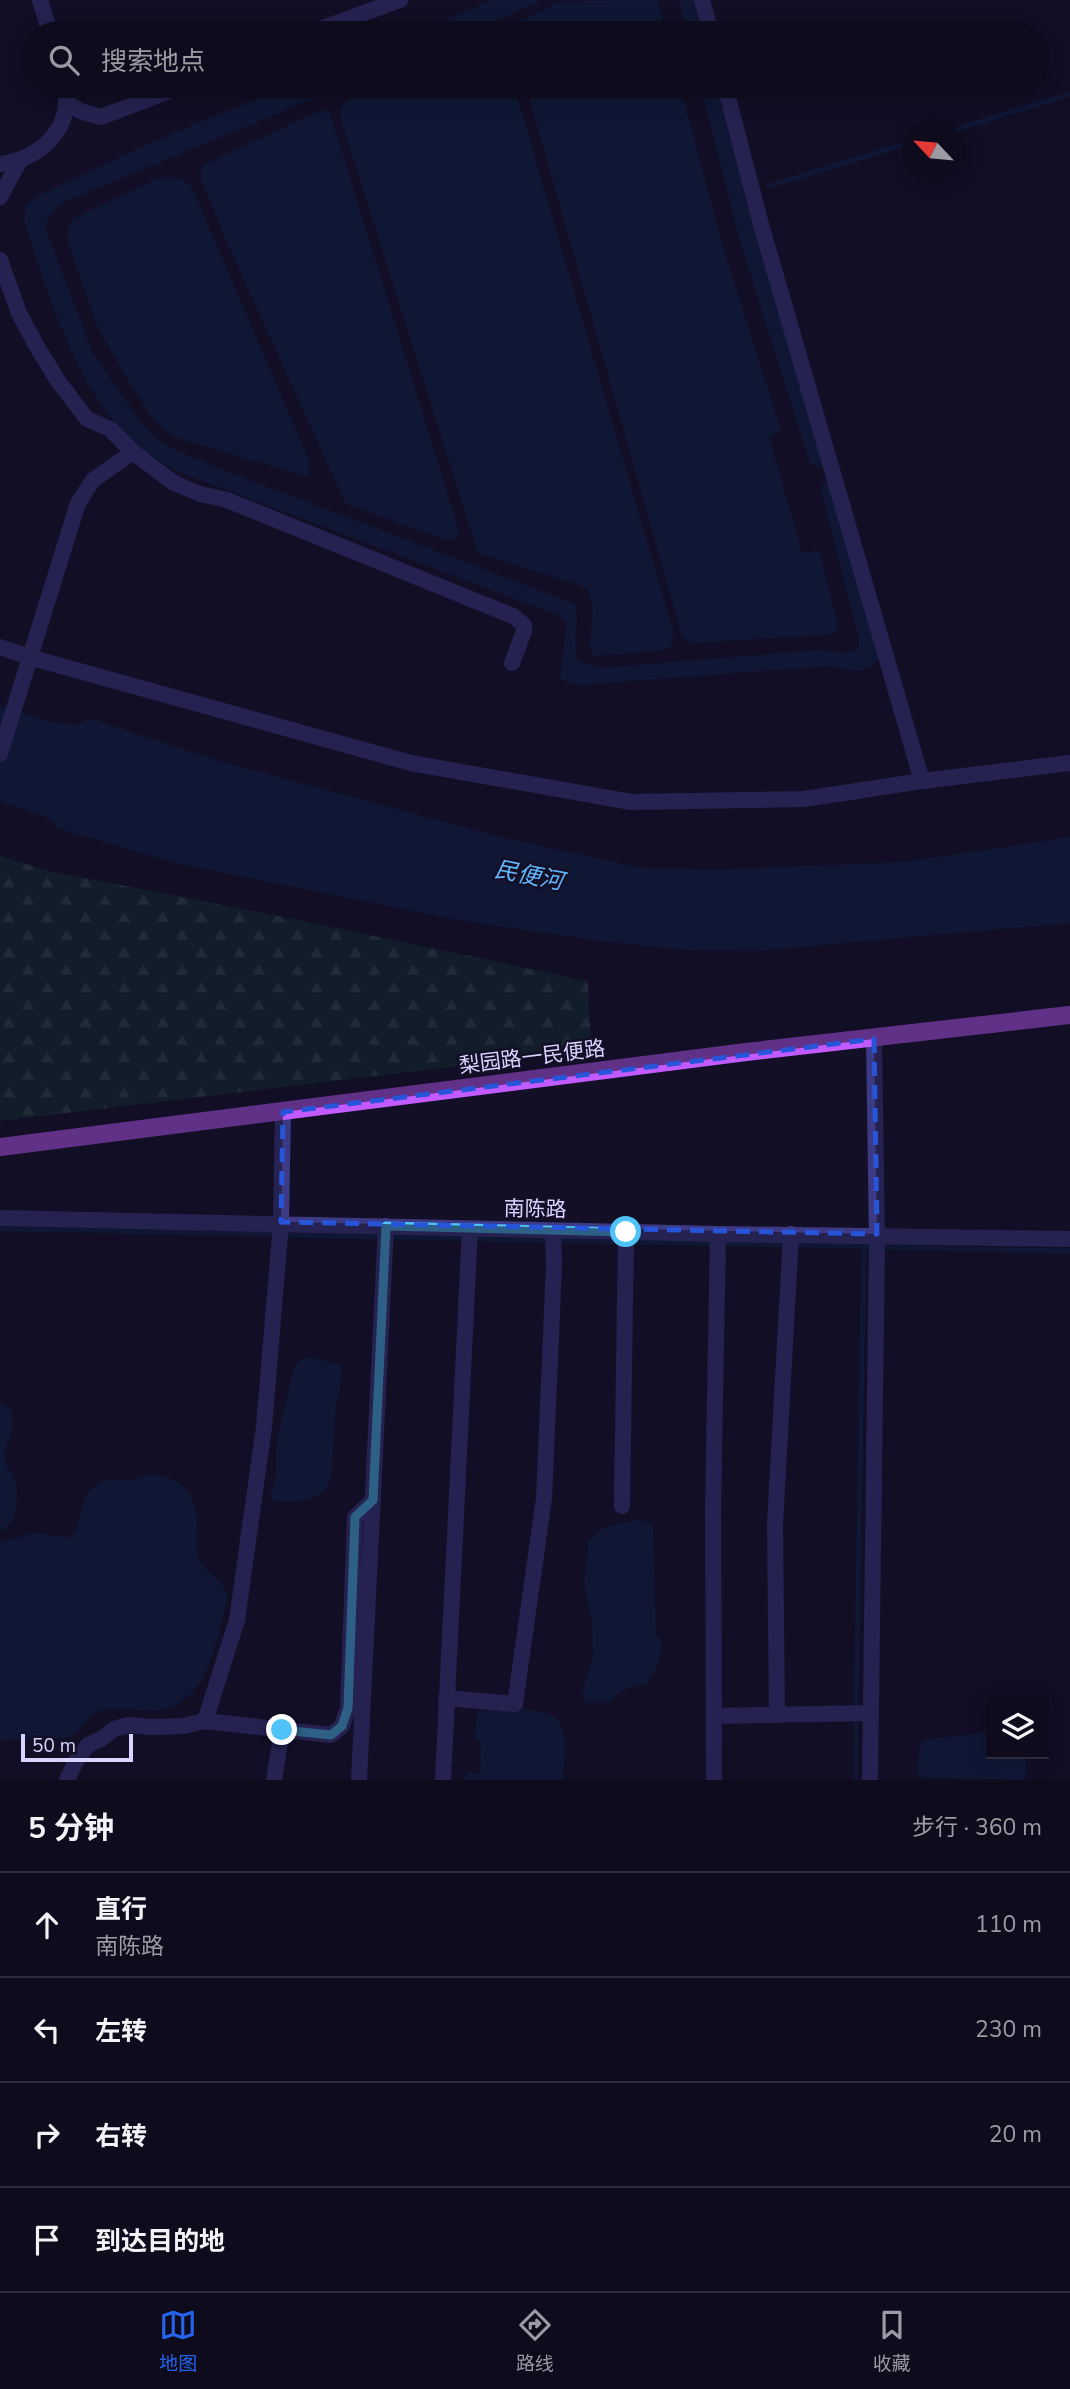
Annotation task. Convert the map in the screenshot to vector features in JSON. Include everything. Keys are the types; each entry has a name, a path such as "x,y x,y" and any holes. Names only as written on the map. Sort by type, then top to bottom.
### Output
{"main road":[{"name":"梨园路一民便路","path":"0,1147 746,1052 1070,1014"}],"street":[{"path":"40,0 46,21"},
{"path":"342,21 400,0"},
{"path":"702,0 708,21"},
{"path":"0,164 20,160 47,145 61,127 65,98"},
{"path":"68,98 79,111 101,117 151,98"},
{"path":"728,98 760,221 922,781"},
{"path":"0,198 20,160"},
{"path":"0,260 19,313 36,345 58,381 87,419 110,429 161,474 189,490 227,500 507,612 520,620 524,631 512,663"},
{"path":"0,754 78,503 93,480 134,452"},
{"path":"0,647 31,658 411,763 631,802 804,799 1070,763"},
{"path":"870,1780 861,1713 877,1243 874,1038"},
{"path":"205,1721 237,1620 264,1427 280,1230 283,1112"},
{"name":"南陈路","path":"0,1218 470,1236 877,1243 1070,1239"},
{"path":"359,1780 386,1234"},
{"path":"443,1780 470,1236"},
{"path":"446,1698 515,1704 544,1498 553,1237"},
{"path":"622,1506 626,1238"},
{"path":"714,1780 713,1509 718,1240"},
{"path":"776,1715 775,1525 791,1241"},
{"path":"67,1780 88,1745 114,1729 128,1725 183,1726 205,1721 331,1735 342,1726 348,1708 355,1517 373,1500"},
{"path":"714,1716 861,1713"},
{"path":"274,1780 282,1730"}],"highlighted area":[{"path":"874,1039 877,1234 281,1222 283,1112"}],"green space":[{"path":"0,856 49,871 588,981 591,1050 0,1121"}],"water":[{"path":"493,0 542,0 496,21 443,21"},
{"path":"657,0 663,21 520,21 561,1"},
{"path":"679,0 694,0 699,21 684,21"},
{"path":"259,98 314,98 69,200 53,211 46,222 45,227 93,354 141,423 157,439 173,449 223,470 575,605 576,654 579,661 601,668 818,650 844,653 859,649 859,638 821,488 824,482 832,484 880,656 876,662 858,670 830,666 576,685 560,679 567,623 560,616 174,470 147,452 123,432 90,386 63,331 24,220 27,204 38,196 150,143"},
{"path":"518,98 673,630 672,645 664,650 595,656 590,648 593,608 589,590 478,553 340,116 344,104 349,100"},
{"path":"529,98 683,98 722,244 781,431 769,436 802,553 819,550 838,625 834,634 692,643 682,636"},
{"path":"704,98 719,98 754,230 811,411 824,463 817,467 810,463 740,241"},
{"path":"322,110 330,113 459,531 456,539 447,540 346,504 226,240 200,176 203,165"},
{"path":"161,177 176,177 191,185 308,458 309,477 168,433 150,415 97,325 68,243 68,230 72,219"},
{"name":"民便河","path":"0,705 46,721 75,725 92,719 222,762 504,838 642,868 717,870 905,862 1070,837 1070,923 754,951 690,950 607,942 452,919 176,863 57,828 50,819 0,800"},
{"path":"310,1357 340,1365 342,1373 336,1407 331,1480 321,1493 314,1497 290,1502 273,1501 271,1492 276,1479 277,1441 294,1367 300,1360"},
{"path":"0,1403 12,1411 12,1428 4,1454 15,1480 17,1497 10,1524 0,1531"},
{"path":"153,1474 180,1484 191,1496 196,1514 198,1557 228,1595 214,1648 200,1682 189,1695 175,1705 157,1710 116,1709 97,1712 67,1738 0,1740 0,1543 33,1533 70,1538 77,1527 86,1496 104,1480 135,1480"},
{"path":"636,1520 653,1525 656,1635 662,1642 658,1666 646,1684 620,1691 609,1703 584,1703 583,1690 593,1657 592,1620 584,1584 589,1541 603,1528"},
{"path":"478,1710 537,1711 556,1718 564,1738 563,1780 464,1780 468,1773 480,1774 481,1741 475,1740"},
{"path":"986,1733 986,1759 1027,1759 1025,1780 923,1778 917,1771 920,1746 924,1740"}],"waterway":[{"path":"965,127 1070,94"},
{"path":"769,186 902,145"},
{"path":"0,1229 275,1234"},
{"path":"284,1235 621,1242"},
{"path":"630,1242 786,1245"},
{"path":"794,1245 873,1247"},
{"path":"856,1709 864,1247"},
{"path":"882,1247 1070,1251"},
{"path":"856,1718 856,1780"}],"route":[{"path":"282,1730 331,1735 342,1726 348,1708 355,1517 373,1500 386,1226 626,1232"}]}
